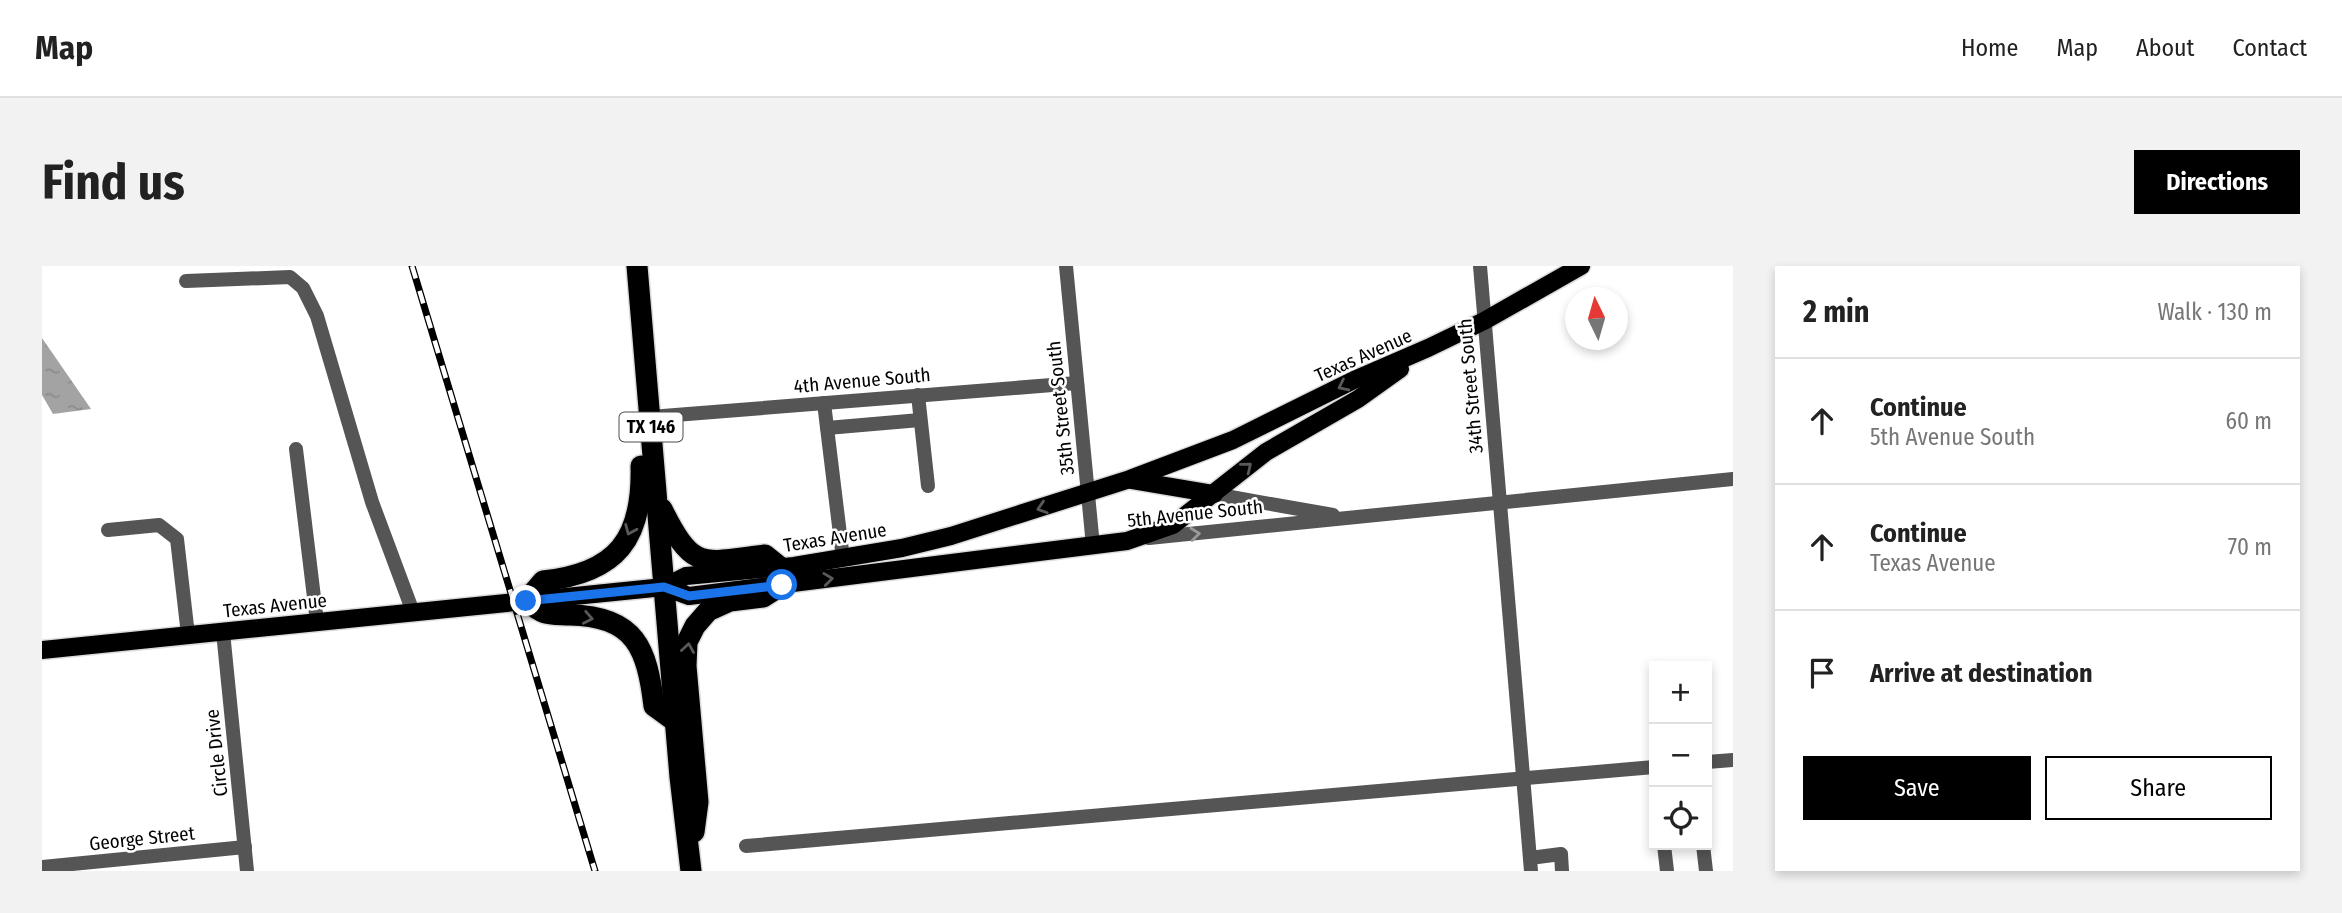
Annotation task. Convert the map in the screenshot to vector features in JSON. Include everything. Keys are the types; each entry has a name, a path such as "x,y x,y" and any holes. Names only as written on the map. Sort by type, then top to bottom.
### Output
{"highway":[{"name":"TX 146","path":"636,266 690,866"},
{"path":"646,368 635,399 642,491 637,515 621,551 601,564 568,578 543,580 526,601 545,616 590,617 628,633 642,648 649,667 654,706 676,722"},
{"name":"TX 146","path":"656,497 685,550 701,560 765,555 781,576"},
{"path":"690,866 698,802 686,666 687,642 695,626 708,611 730,601 763,597 781,576"}],"main road":[{"name":"Texas Avenue","path":"781,576 842,559 951,536 1130,479 1233,440 1354,380 1484,321 1581,266"},
{"path":"1127,541 1173,525 1266,452 1357,399 1428,348"},
{"path":"1130,479 1214,495"},
{"name":"5th Avenue South","path":"664,587 689,596 781,576 1127,541"},
{"name":"Texas Avenue","path":"42,650 664,587"}],"street":[{"name":"35th Street South","path":"1066,266 1093,546"},
{"name":"34th Street South","path":"1480,266 1531,864"},
{"path":"186,282 289,277 303,288 317,316 372,502 413,612"},
{"name":"4th Avenue South","path":"650,417 1077,383"},
{"path":"918,395 928,486"},
{"path":"867,399 869,425"},
{"path":"824,403 842,559"},
{"path":"827,428 920,420"},
{"path":"296,449 317,622"},
{"name":"5th Avenue South","path":"1127,541 1733,479"},
{"path":"1214,495 1351,518"},
{"path":"108,530 159,525 177,539 188,635"},
{"name":"Circle Drive","path":"223,632 247,871"},
{"path":"1712,762 1733,760"},
{"path":"746,846 1649,767"},
{"name":"George Street","path":"42,867 245,847"},
{"path":"1665,850 1667,871"},
{"path":"1704,850 1706,871"},
{"path":"1531,864 1560,854 1562,871"}],"water":[{"path":"42,338 91,409 53,414 42,395"}],"railway":[{"path":"412,266 595,871"}],"route":[{"path":"526,601 664,587 689,596 782,585"}]}
